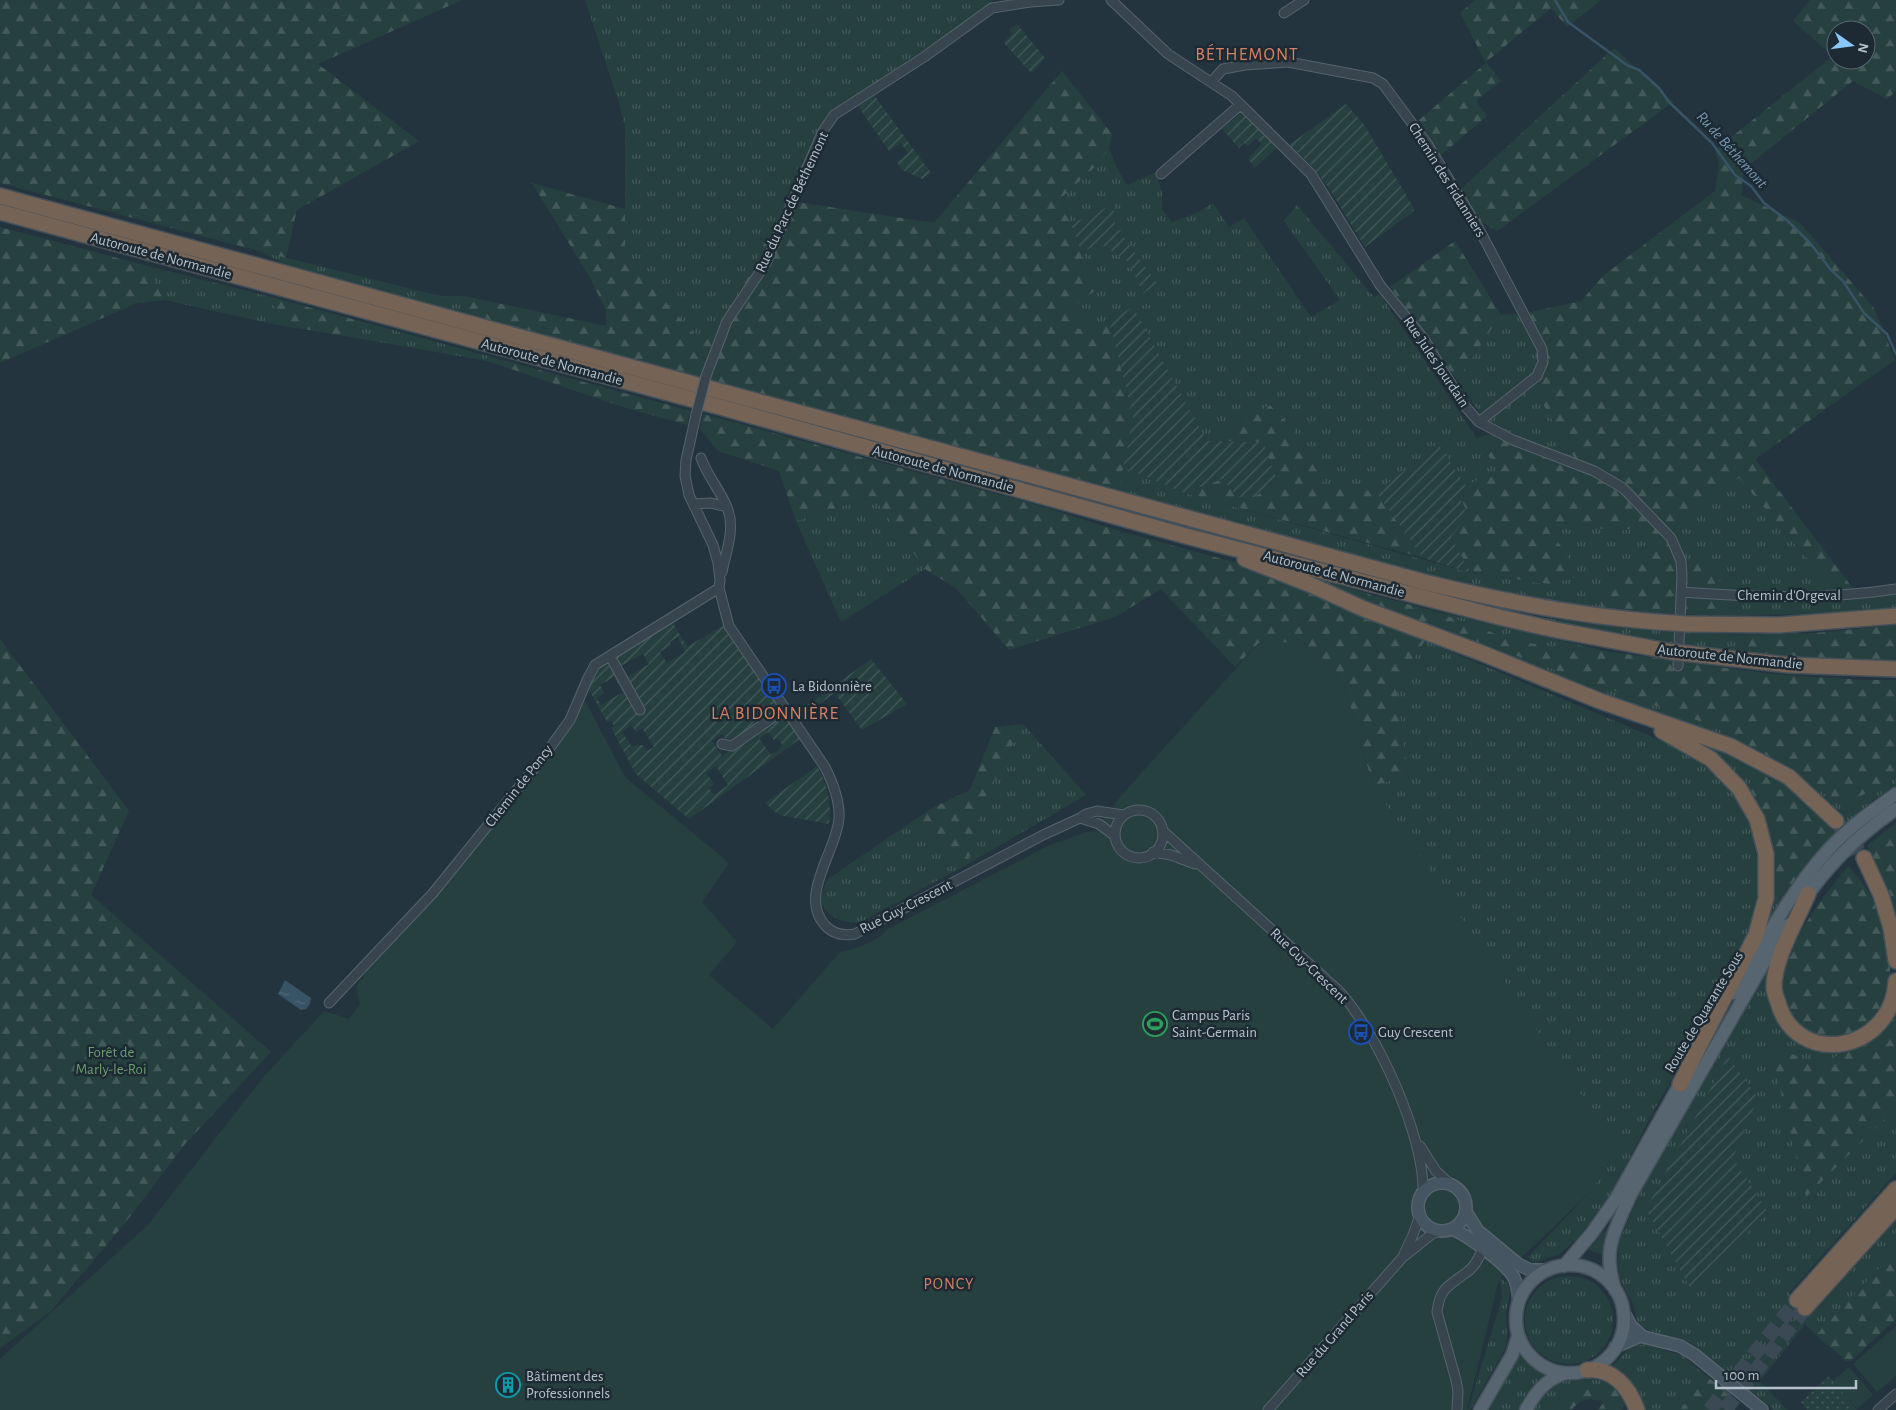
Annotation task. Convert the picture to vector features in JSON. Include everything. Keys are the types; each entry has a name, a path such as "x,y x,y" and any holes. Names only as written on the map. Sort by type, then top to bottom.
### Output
{"highway":[{"name":"Autoroute de Normandie","path":"0,196 1428,583 1508,602 1554,610 1680,623 1779,625 1896,616"},
{"name":"Autoroute de Normandie","path":"0,212 713,405 1186,536 1499,617 1678,657 1896,670"},
{"path":"1186,536 1294,578 1364,609 1479,652 1600,701 1730,746 1789,777 1836,821"},
{"path":"1600,701 1675,737 1711,758 1739,788 1756,819 1766,854 1766,898 1756,935 1680,1084"},
{"path":"1864,858 1881,895 1891,928 1896,961"},
{"path":"1808,894 1782,953 1774,988 1781,1015 1795,1032 1814,1042 1835,1044 1857,1041 1874,1030 1889,1011 1896,981"},
{"path":"1896,1189 1801,1304 1896,1207"},
{"path":"1587,1370 1606,1372 1619,1380 1629,1392 1637,1410"}],"main road":[{"name":"Route de Quarante Sous","path":"1564,1266 1592,1233 1616,1199 1680,1084 1788,901 1828,850 1864,817 1896,794"},
{"name":"Route de Quarante Sous","path":"1526,1410 1544,1384 1552,1378 1565,1373 1587,1370 1606,1359 1615,1347 1621,1334 1623,1311 1610,1271 1610,1245 1632,1194 1766,959 1808,894 1845,850 1874,824 1896,809"},
{"name":"Route de Quarante Sous","path":"1565,1373 1550,1369 1536,1361 1525,1350 1518,1336 1516,1320 1519,1302 1529,1284 1548,1270 1564,1266 1582,1267 1593,1271 1608,1281 1615,1290"},
{"name":"Route de Quarante Sous","path":"1480,1410 1512,1355 1518,1336"}],"street":[{"name":"Rue du Parc de Béthemont","path":"816,913 817,886 837,827 839,805 832,781 825,767 728,626 722,607 718,563 713,545 693,504 685,476 686,460 706,376 727,321 766,264 815,148 834,114 924,57 992,8 1059,0"},
{"name":"Rue Jules Jourdain","path":"1111,0 1168,54 1211,82 1240,104 1311,174 1380,285 1424,340 1464,405 1479,422 1513,440 1594,471 1623,488 1671,538 1681,561 1682,592 1678,657"},
{"path":"1284,13 1304,0"},
{"name":"Chemin des Fidanniers","path":"1211,82 1223,69 1245,65 1288,62 1373,78 1383,84 1428,145 1479,229 1542,350 1543,362 1537,376 1479,422"},
{"path":"1161,174 1240,104"},
{"path":"701,458 727,507 731,521 731,533 720,584"},
{"path":"693,504 711,503 727,507"},
{"name":"Chemin de Poncy","path":"329,1003 433,893 544,756 570,720 595,665 720,584"},
{"name":"Chemin d'Orgeval","path":"1682,592 1763,596 1862,594 1896,589"},
{"path":"610,656 640,710"},
{"path":"722,744 732,746 785,709"},
{"name":"Rue Guy-Crescent","path":"816,913 827,928 833,932 846,936 855,934 1086,814 1097,811 1123,815 1134,810 1145,811 1158,820 1162,830 1200,866 1343,995 1381,1053 1417,1142 1424,1176 1423,1193"},
{"path":"1115,836 1118,821 1123,815"},
{"name":"Rue Guy-Crescent","path":"1080,818 1099,824 1115,836 1117,844 1128,855 1142,857 1153,852 1171,854 1200,866"},
{"path":"1153,852 1161,842 1162,830"},
{"name":"Rue Guy-Crescent","path":"1417,1142 1436,1171 1450,1184"},
{"path":"1452,1229 1462,1220 1466,1212 1466,1203 1462,1194 1450,1184 1437,1184 1429,1187 1423,1193 1419,1204 1420,1215 1426,1224 1439,1231 1452,1229 1463,1233 1483,1249 1510,1273 1517,1286 1519,1302"},
{"path":"1466,1212 1478,1231 1518,1264 1530,1270 1548,1270"},
{"name":"Rue du Grand Paris","path":"1402,1258 1414,1235 1420,1215"},
{"name":"Rue du Grand Paris","path":"1268,1410 1402,1258 1432,1234 1439,1231"},
{"path":"1457,1410 1458,1391 1437,1312 1438,1300 1442,1292 1450,1284 1472,1268 1483,1249"},
{"path":"1623,1311 1631,1326 1642,1336 1689,1350 1762,1410"},
{"path":"1615,1347 1642,1336"},
{"path":"1878,1410 1896,1394"},
{"path":"1746,1396 1752,1410"}],"green space":[{"path":"0,0 462,0 318,64 419,141 297,210 286,258 0,183"},
{"path":"585,0 993,0 991,5 835,110 784,200 759,257 724,320 702,343 625,256 625,126"},
{"path":"1475,0 1601,0 1567,27 1551,8 1486,62 1501,81 1476,101 1487,116 1440,156 1419,120 1486,63 1460,13"},
{"path":"1810,0 1896,0 1896,91 1887,99 1853,81 1744,169 1741,195 1800,223 1874,308 1895,360 1755,459 1855,591 1836,592 1739,478 1673,527 1684,564 1703,560 1721,583 1724,616 1601,607 1599,592 1656,540 1647,526 1612,532 1582,523 1546,524 1581,576 1548,584 1471,573 1451,537 1469,516 1458,493 1466,486 1498,470 1477,438 1490,434 1582,471 1529,380 1550,362 1526,313 1581,301 1604,275 1715,191 1719,164 1715,150 1826,62 1826,70 1876,70 1876,20 1826,20 1826,50 1793,21"},
{"path":"1017,24 1045,58 1031,73 1004,43 1007,38 1005,34 1008,37 1012,34 1009,30"},
{"path":"1614,48 1673,102 1497,231 1478,220 1460,190"},
{"path":"1062,71 1112,134 1109,149 1096,166 1061,198 1096,290 1074,306 1078,329 1109,320 1134,421 1118,490 461,312 464,296 606,326 606,310 589,276 532,183 625,209 625,256 702,343 724,319 758,257 784,200 934,223"},
{"path":"874,95 931,173 922,179 902,170 897,162 908,153 901,143 889,151 858,106"},
{"path":"1346,104 1365,126 1415,210 1365,247 1329,188 1312,166 1289,145"},
{"path":"1240,114 1246,115 1278,146 1255,168 1248,159 1262,144 1256,138 1248,146 1244,143 1239,148 1222,129"},
{"path":"1109,149 1127,185 1156,172 1162,193 1162,209 1172,222 1199,212 1213,203 1229,227 1244,218 1311,317 1340,300 1284,221 1297,205 1374,297 1380,294 1498,470 1466,486 1439,445 1376,492 1324,483 1292,428 1270,405 1207,441 1133,308 1109,320 1078,329 1074,306 1096,290 1081,251 1103,245 1129,263 1143,294 1156,283 1115,225 1114,204 1071,224 1061,197 1096,166"},
{"path":"1114,204 1115,225 1157,283 1143,294 1129,263 1103,245 1081,251 1071,224"},
{"path":"0,227 144,265 165,300 137,303 0,363"},
{"path":"1455,241 1501,315 1457,380 1390,287"},
{"path":"259,251 440,296 464,296 461,312 285,264"},
{"path":"144,265 275,298 273,324 165,300"},
{"path":"275,298 356,320 351,337 273,324"},
{"path":"1133,307 1207,441 1263,442 1278,483 1254,497 1238,497 1222,479 1184,493 1123,467 1134,421 1109,320"},
{"path":"1526,313 1550,362 1582,472 1490,434 1483,418 1457,380 1501,315"},
{"path":"356,320 488,356 487,361 351,337"},
{"path":"488,356 691,411 687,425 623,407 487,361"},
{"path":"1270,405 1292,428 1324,483 1376,492 1423,558 1184,493 1222,479 1238,496 1263,442 1207,441"},
{"path":"703,414 1030,503 1123,532 1248,566 1291,582 1425,641 1396,686 1408,775 1373,786 1348,699 1336,672 1259,643 1235,667 1161,589 1115,617 1009,650 957,589 925,569 873,496 796,521 779,471 718,451 700,429"},
{"path":"1439,445 1466,486 1458,494 1469,516 1451,537 1471,573 1423,558 1376,492"},
{"path":"1123,467 1184,493 1471,573 1547,584 1581,576 1545,524 1582,523 1612,532 1647,526 1656,540 1599,592 1601,607 1558,602 1465,584 1118,490"},
{"path":"1739,478 1836,592 1896,586 1896,609 1724,616 1721,583 1684,564 1673,527"},
{"path":"873,496 925,569 841,622 796,521"},
{"path":"1308,576 1369,594 1377,606 1727,731 1842,804 1896,777 1896,786 1876,798 1835,833 1829,827 1838,818 1818,798 1651,711 1369,606"},
{"path":"1369,594 1434,611 1512,640 1558,648 1605,651 1770,674 1863,680 1896,680 1896,777 1842,805 1727,731 1377,606"},
{"path":"1434,611 1605,651 1558,648 1512,640"},
{"path":"1512,614 1618,627 1734,635 1740,654 1650,642"},
{"path":"672,621 687,647 724,625 779,709 735,740 725,738 722,734 712,741 722,756 775,718 780,720 785,717 800,739 689,819 636,774 611,728 614,726 611,721 607,722 587,686 599,666 609,660 636,708 635,712 642,714 645,706 641,705 625,678 649,664 643,654 619,667 613,658","holes":["678,637 685,652 667,663 660,652 671,645 670,642","614,677 623,692 601,705 597,698 604,693 600,685","631,725 636,732 642,728 654,747 647,751 643,745 632,747 622,732","768,732 774,740 778,738 783,746 771,755 759,738","716,766 728,785 714,795 709,788 714,784 706,773"]},
{"path":"1896,625 1896,664 1740,654 1734,635 1815,633"},
{"name":"Forêt de Marly-le-Roi","path":"0,639 129,811 91,895 271,1052 185,1144 125,1223 50,1312 0,1348"},
{"path":"1425,641 1674,746 1706,764 1736,793 1754,835 1758,860 1760,898 1748,943 1653,1112 1610,1196 1589,1228 1559,1255 1546,1258 1534,1264 1528,1257 1591,1191 1620,1145 1573,1085 1373,786 1408,775 1396,686"},
{"name":"Campus Paris Saint-Germain","path":"1297,642 1336,672 1348,699 1373,786 1573,1084 1620,1145 1591,1191 1499,1279 1467,1410 0,1410 0,1359 148,1225 261,1080 324,1011 349,1019 360,1004 356,986 364,977 362,973 441,888 583,697 625,777 729,863 702,902 737,942 709,975 773,1029 840,952 872,941 888,929 1050,845 1086,832 1095,831 1120,797 1259,643"},
{"path":"871,659 907,704 862,730 835,693 798,719 795,714"},
{"path":"1023,724 1086,795 966,865 859,923 839,920 827,911 819,900 828,879 910,823 966,864 985,800"},
{"path":"1023,724 985,800 966,865 910,823 934,807 970,790 995,727"},
{"path":"1699,741 1761,770 1745,788 1700,745"},
{"path":"817,766 828,794 829,824 779,815 765,803"},
{"path":"1761,770 1788,784 1813,807 1835,833 1788,892 1774,883 1769,844 1745,788"},
{"path":"1896,823 1896,933 1869,857 1868,845"},
{"path":"1848,866 1866,888 1882,917 1890,960 1890,974 1883,1002 1868,1024 1856,1033 1837,1040 1814,1034 1789,1017 1784,1006 1782,984 1789,955 1797,939 1817,906"},
{"path":"1774,883 1788,892 1763,933 1772,901"},
{"path":"1766,973 1769,993 1777,1020 1788,1033 1820,1050 1847,1050 1829,1061 1813,1064 1786,1051 1770,1047 1806,1196 1896,1108 1896,1173 1789,1293 1813,1313 1896,1220 1896,1251 1816,1335 1805,1324 1760,1381 1787,1410 1774,1410 1691,1343 1648,1330 1638,1324 1633,1304 1619,1278 1618,1244 1642,1189","holes":["1728,1056 1758,1098 1733,1158"]},
{"path":"1896,1007 1896,1108 1806,1197 1770,1047 1786,1051 1813,1064 1829,1061 1882,1033"},
{"path":"1728,1056 1758,1098 1733,1158 1768,1212 1692,1291 1646,1209"},
{"path":"1611,1223 1602,1255 1588,1249"},
{"path":"1896,1251 1896,1319 1851,1361 1846,1361 1816,1335"},
{"path":"1498,1276 1509,1285 1510,1293 1506,1312 1507,1340 1505,1349 1470,1410 1468,1410 1502,1298 1501,1284"},
{"path":"1569,1276 1586,1280 1600,1289 1609,1303 1613,1320 1609,1337 1600,1351 1586,1360 1569,1364 1552,1360 1538,1351 1529,1337 1525,1320 1529,1303 1538,1289 1552,1280"},
{"path":"1896,1326 1896,1376 1877,1392 1853,1364"},
{"path":"1645,1344 1683,1356 1706,1376 1680,1410 1643,1410 1633,1386 1613,1366 1630,1347"},
{"path":"1518,1354 1529,1365 1545,1375 1533,1386 1520,1410 1485,1410"},
{"path":"1849,1367 1873,1395 1857,1409 1833,1381"},
{"path":"1706,1376 1737,1398 1728,1410 1680,1410"},
{"path":"1829,1376 1857,1410 1808,1410 1801,1402"},
{"path":"1591,1379 1606,1381 1617,1387 1594,1388 1578,1392 1556,1410 1532,1410 1545,1388 1560,1381"},
{"path":"1617,1387 1626,1402 1622,1410 1598,1410 1604,1402 1590,1399 1579,1403 1571,1410 1556,1410 1578,1392 1594,1388"}],"water":[{"path":"285,980 311,998 310,1004 306,1009 301,1010 278,994"}],"waterway":[{"name":"Ru de Béthemont","path":"1555,0 1568,22 1627,65 1639,70 1659,88 1669,102 1712,143 1735,175 1751,186 1764,203 1789,222 1810,243 1831,270 1843,281 1864,313 1887,334 1896,354"}],"tunnel":[{"path":"1836,821 1864,858"},
{"path":"1710,1410 1797,1300"},
{"path":"1725,1410 1805,1308"}],"place":[{"name":"La Bidonnière","path":"774,686"},
{"name":"Campus Paris Saint-Germain","path":"1155,1024"},
{"name":"Guy Crescent","path":"1361,1032"},
{"name":"Bâtiment des Professionnels","path":"508,1385"}],"district":[{"name":"BÉTHEMONT","path":"1247,55"},
{"name":"LA BIDONNIÈRE","path":"775,714"},
{"name":"PONCY","path":"949,1284"}]}
